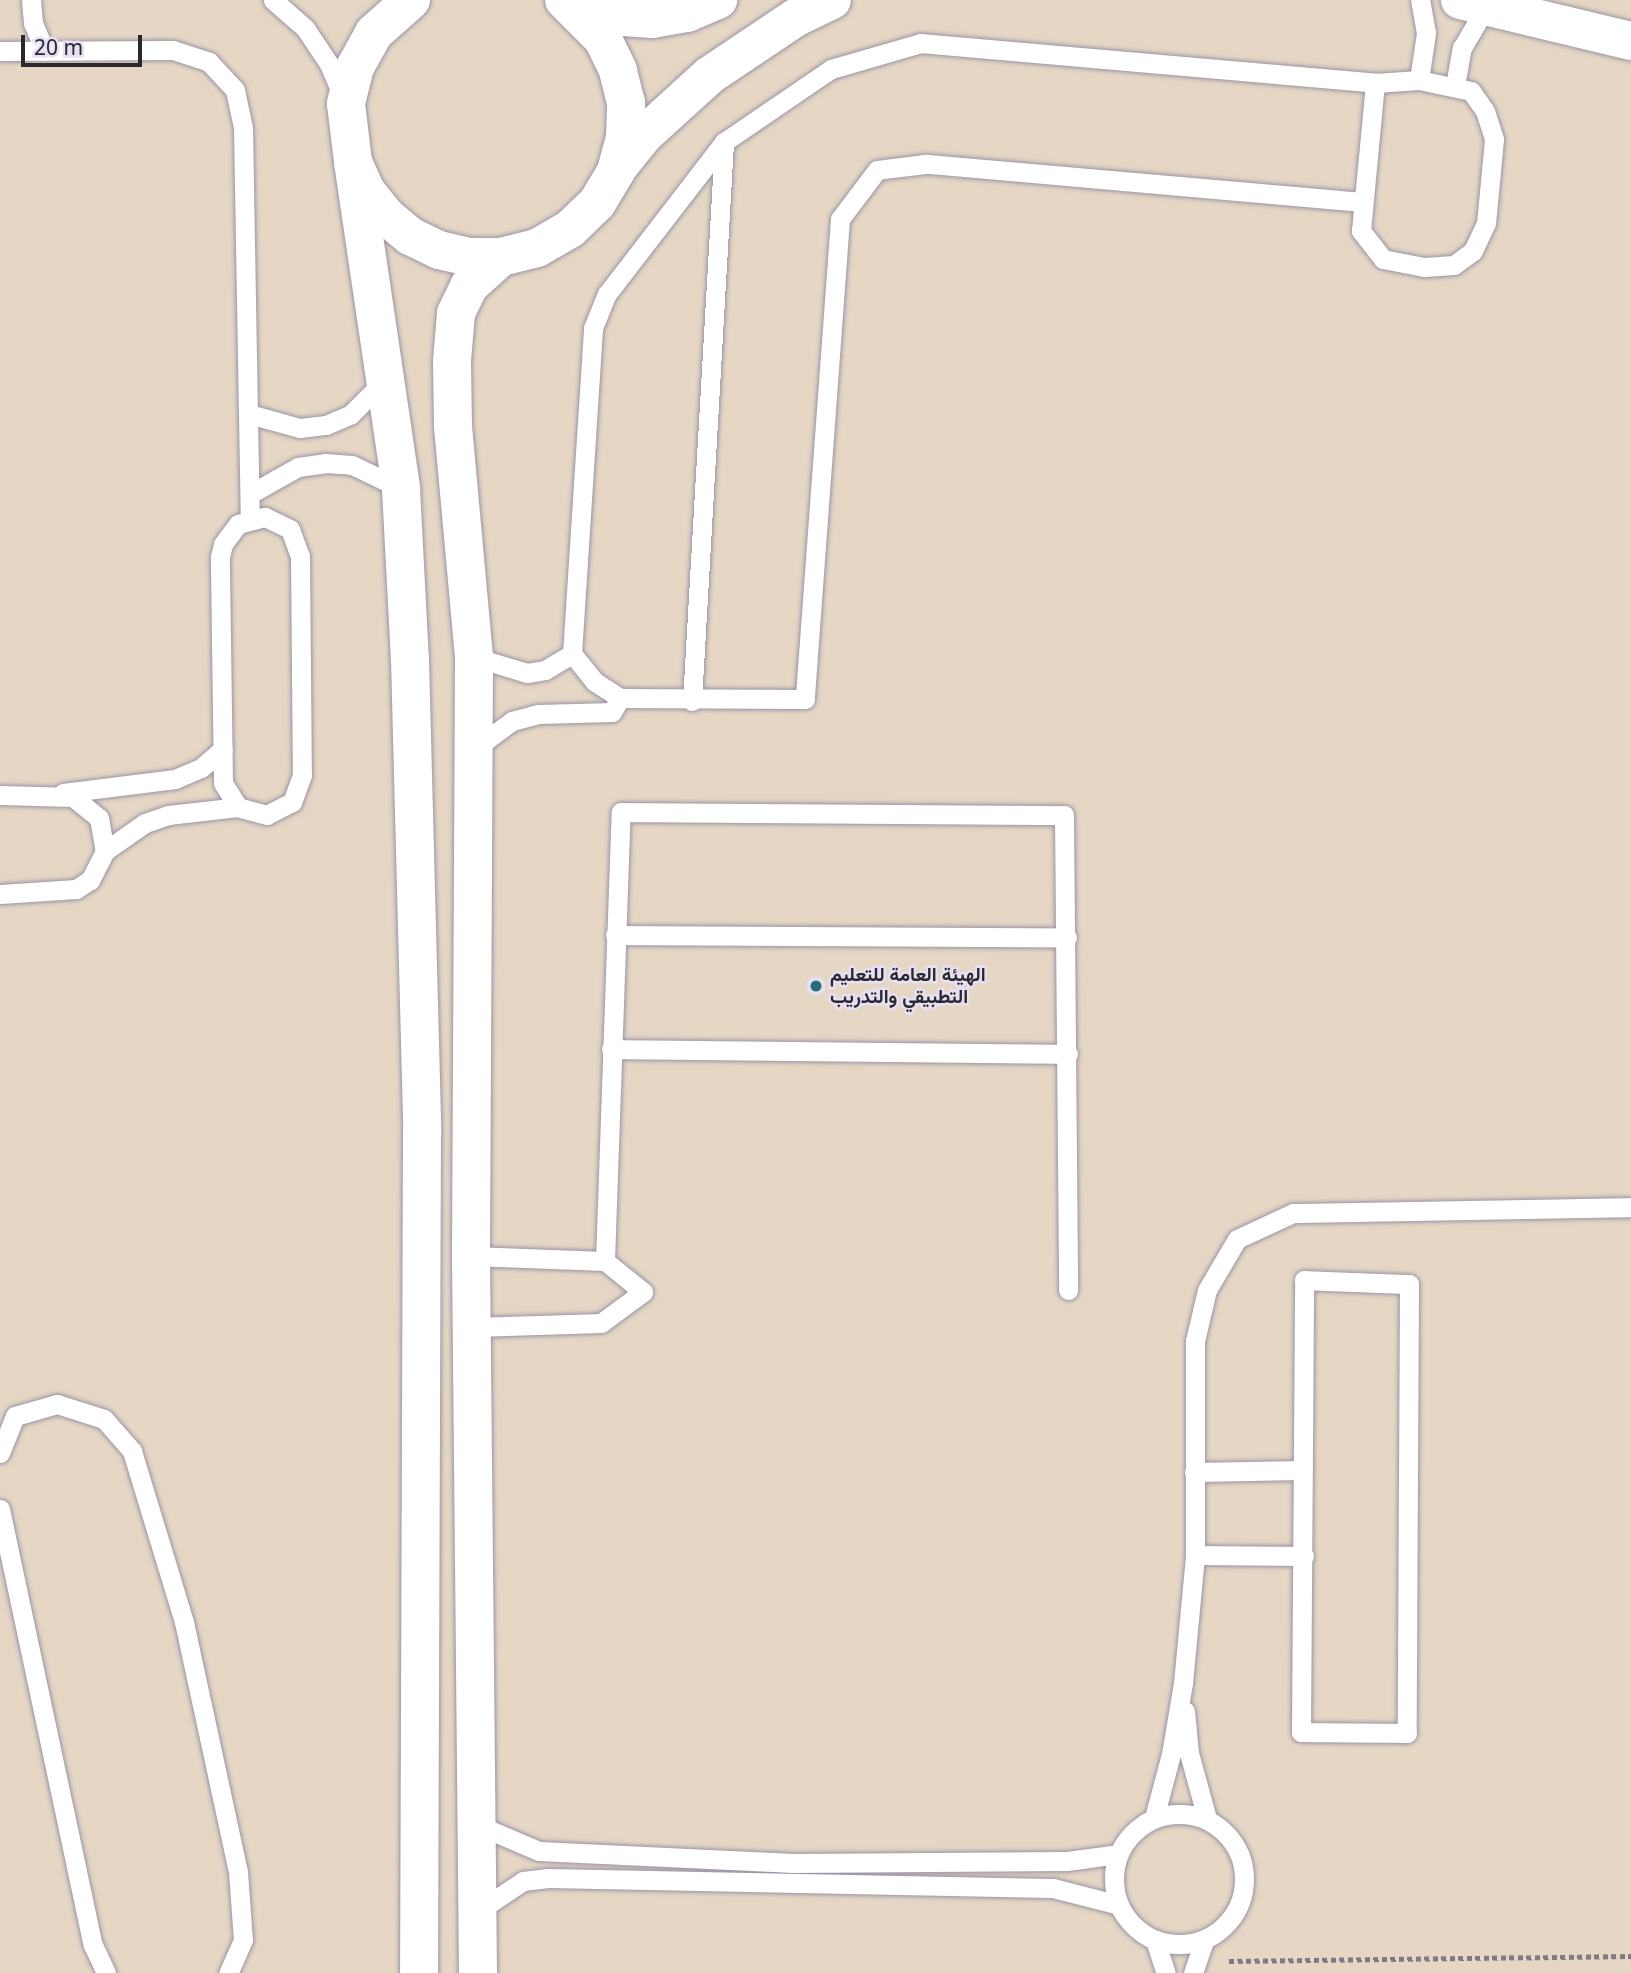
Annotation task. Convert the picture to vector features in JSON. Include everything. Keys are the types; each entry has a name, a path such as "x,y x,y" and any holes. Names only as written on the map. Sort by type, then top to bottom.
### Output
{"street":[{"path":"411,0 374,33 355,67 346,104 401,489 422,1132 419,1968 478,1967 474,1327 471,1255 474,656 453,426 452,361 456,313 469,286 501,257"},
{"path":"572,7 652,19 687,13 718,0"},
{"path":"353,162 379,208 410,236 470,257 501,257 537,248 570,229 597,203 616,171 644,135 710,75 795,18 832,0"},
{"path":"1473,3 1631,41"},
{"path":"572,7 603,39 621,81 625,137 616,171"}],"lane":[{"path":"31,0 33,23 45,51"},
{"path":"273,0 304,28 323,55 346,104"},
{"path":"1419,80 1426,33 1420,0"},
{"path":"1455,86 1473,3"},
{"path":"1363,202 925,164 877,170 840,219 804,699 692,701 620,698 595,682 572,654 593,328 607,294 724,142 831,69 921,43 1375,83 1419,80 1455,86 1471,91 1485,111 1494,139 1486,223 1474,251 1454,265 1424,267 1383,259 1361,231 1375,83"},
{"path":"0,51 192,54 217,68 235,90 243,128 250,518"},
{"path":"692,701 724,142"},
{"path":"249,414 300,428 326,425 361,407 387,377"},
{"path":"250,494 285,472 325,463 352,465 401,489"},
{"path":"250,518 278,521 290,529 300,556 302,775 300,790 280,811 252,814 239,807 223,783 220,557 229,533 250,518"},
{"path":"474,656 507,670 527,673 545,670 572,654"},
{"path":"474,749 512,721 538,714 612,712 620,698"},
{"path":"0,795 57,794 175,779 201,768 223,749"},
{"path":"57,794 88,805 99,818 105,851"},
{"path":"0,894 76,889 90,880 105,851 145,823 168,815 239,807"},
{"path":"606,1261 621,812 1064,815 1068,1290"},
{"path":"615,935 1067,937"},
{"path":"611,1049 1068,1054"},
{"path":"1154,1818 1171,1754 1183,1683 1195,1555 1195,1341 1207,1290 1237,1239 1293,1213 1631,1207"},
{"path":"471,1255 606,1261 643,1292 601,1324 474,1327"},
{"path":"1304,1280 1409,1284 1407,1733 1301,1732 1304,1556 1304,1280"},
{"path":"0,1453 15,1416 57,1404 104,1419 132,1451 184,1622 238,1871 243,1940 228,1973"},
{"path":"1195,1472 1303,1470"},
{"path":"0,1509 93,1945 106,1973"},
{"path":"1195,1555 1304,1556"},
{"path":"1183,1683 1189,1753 1207,1819"},
{"path":"1171,1813 1207,1819 1230,1838 1243,1864 1242,1894 1229,1921 1205,1939 1181,1944 1155,1940 1134,1926 1119,1906 1113,1880 1118,1854 1132,1833 1154,1818 1171,1813"},
{"path":"478,1825 539,1851 767,1862 1067,1861 1118,1854"},
{"path":"478,1911 523,1881 548,1878 1053,1888 1119,1906"},
{"path":"1195,1967 1205,1939"},
{"path":"1155,1940 1166,1973"}],"path":[{"path":"1195,1967 1631,1956"}],"shaded area":[{"name":"الهيئة العامة للتعليم التطبيقي والتدريب","path":"0,0 1631,0 1631,1973 0,1973"}],"place":[{"name":"الهيئة العامة للتعليم التطبيقي والتدريب","path":"816,986"}]}
